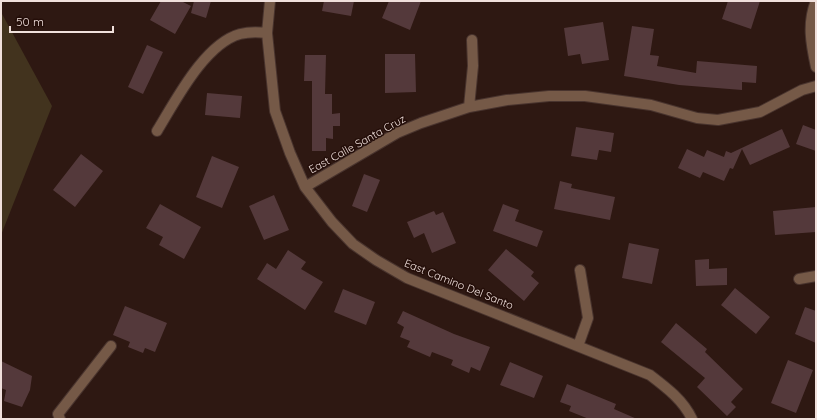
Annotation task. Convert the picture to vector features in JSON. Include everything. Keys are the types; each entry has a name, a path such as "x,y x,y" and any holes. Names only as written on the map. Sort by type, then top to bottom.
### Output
{"street":[{"name":"East Camino Del Santo","path":"270,1 267,33 275,111 290,153 305,187 332,222 353,244 376,260 407,278 650,375 670,390 687,408 692,419"},
{"path":"816,1 812,12 810,36 816,67"},
{"path":"157,131 196,69 211,54 225,42 239,34 256,32 267,33"},
{"path":"469,107 473,66 472,40"},
{"name":"East Calle Santa Cruz","path":"305,187 397,133 422,122 469,107 507,100 549,96 585,96 651,105 697,118 718,120 760,112 802,90 816,86"},
{"path":"578,346 588,318 580,270"},
{"path":"799,279 816,276"},
{"path":"59,417 111,346"}],"shaded area":[{"path":"1,12 52,106 1,235"}],"building":[{"path":"161,1 181,1 191,6 175,34 150,20"},
{"path":"194,1 211,1 206,18 191,13"},
{"path":"324,1 354,1 351,16 322,11"},
{"path":"389,1 421,1 410,30 382,18"},
{"path":"728,1 760,1 751,29 722,19"},
{"path":"603,22 609,60 582,64 580,54 568,56 564,28"},
{"path":"632,26 654,29 650,55 659,56 657,66 696,73 697,61 757,66 756,83 742,82 742,90 679,85 624,76"},
{"path":"147,45 163,52 143,94 128,87"},
{"path":"385,54 415,54 416,92 385,93"},
{"path":"305,55 326,55 325,94 332,94 332,114 340,113 340,126 333,126 333,139 326,138 326,151 312,151 312,81 304,81"},
{"path":"207,93 242,96 240,118 205,115"},
{"path":"803,125 816,130 816,151 796,144"},
{"path":"576,127 614,133 611,152 599,150 597,160 571,156"},
{"path":"782,129 790,147 750,165 742,149 733,169 730,168 724,181 703,172 700,178 678,168 687,149 704,157 707,150 724,157 726,151 731,153"},
{"path":"81,154 103,171 75,207 53,190"},
{"path":"212,156 239,167 222,208 196,197"},
{"path":"364,174 380,180 367,212 352,206"},
{"path":"560,181 572,184 571,188 615,197 610,220 554,209"},
{"path":"274,195 289,230 264,240 249,206"},
{"path":"160,204 201,227 184,259 159,245 163,237 146,228"},
{"path":"503,204 519,210 515,221 543,231 537,247 493,231"},
{"path":"816,207 816,232 775,235 773,211"},
{"path":"434,211 436,215 443,212 456,243 432,253 424,233 414,238 407,222"},
{"path":"629,243 659,249 652,284 622,278"},
{"path":"506,249 534,272 531,276 539,283 524,301 488,270"},
{"path":"288,250 306,262 301,269 323,282 305,310 257,279 267,263 276,269"},
{"path":"709,259 709,269 727,268 727,285 696,286 695,260"},
{"path":"735,288 770,317 756,334 721,305"},
{"path":"343,289 375,302 366,325 334,312"},
{"path":"125,306 167,323 155,352 145,348 143,353 128,347 130,342 113,335"},
{"path":"805,307 816,311 816,343 795,334"},
{"path":"403,311 454,334 490,347 480,371 471,367 469,373 451,365 453,360 432,352 430,357 407,347 410,341 400,337 404,327 397,323"},
{"path":"676,323 707,349 705,352 743,389 731,402 736,407 727,416 697,387 705,378 661,342"},
{"path":"788,360 813,370 796,413 771,403"},
{"path":"1,361 32,376 30,390 22,407 4,401 6,390 1,388"},
{"path":"510,362 543,376 534,398 500,385"},
{"path":"567,384 616,404 614,409 637,419 589,419 569,411 571,406 560,402"}]}
